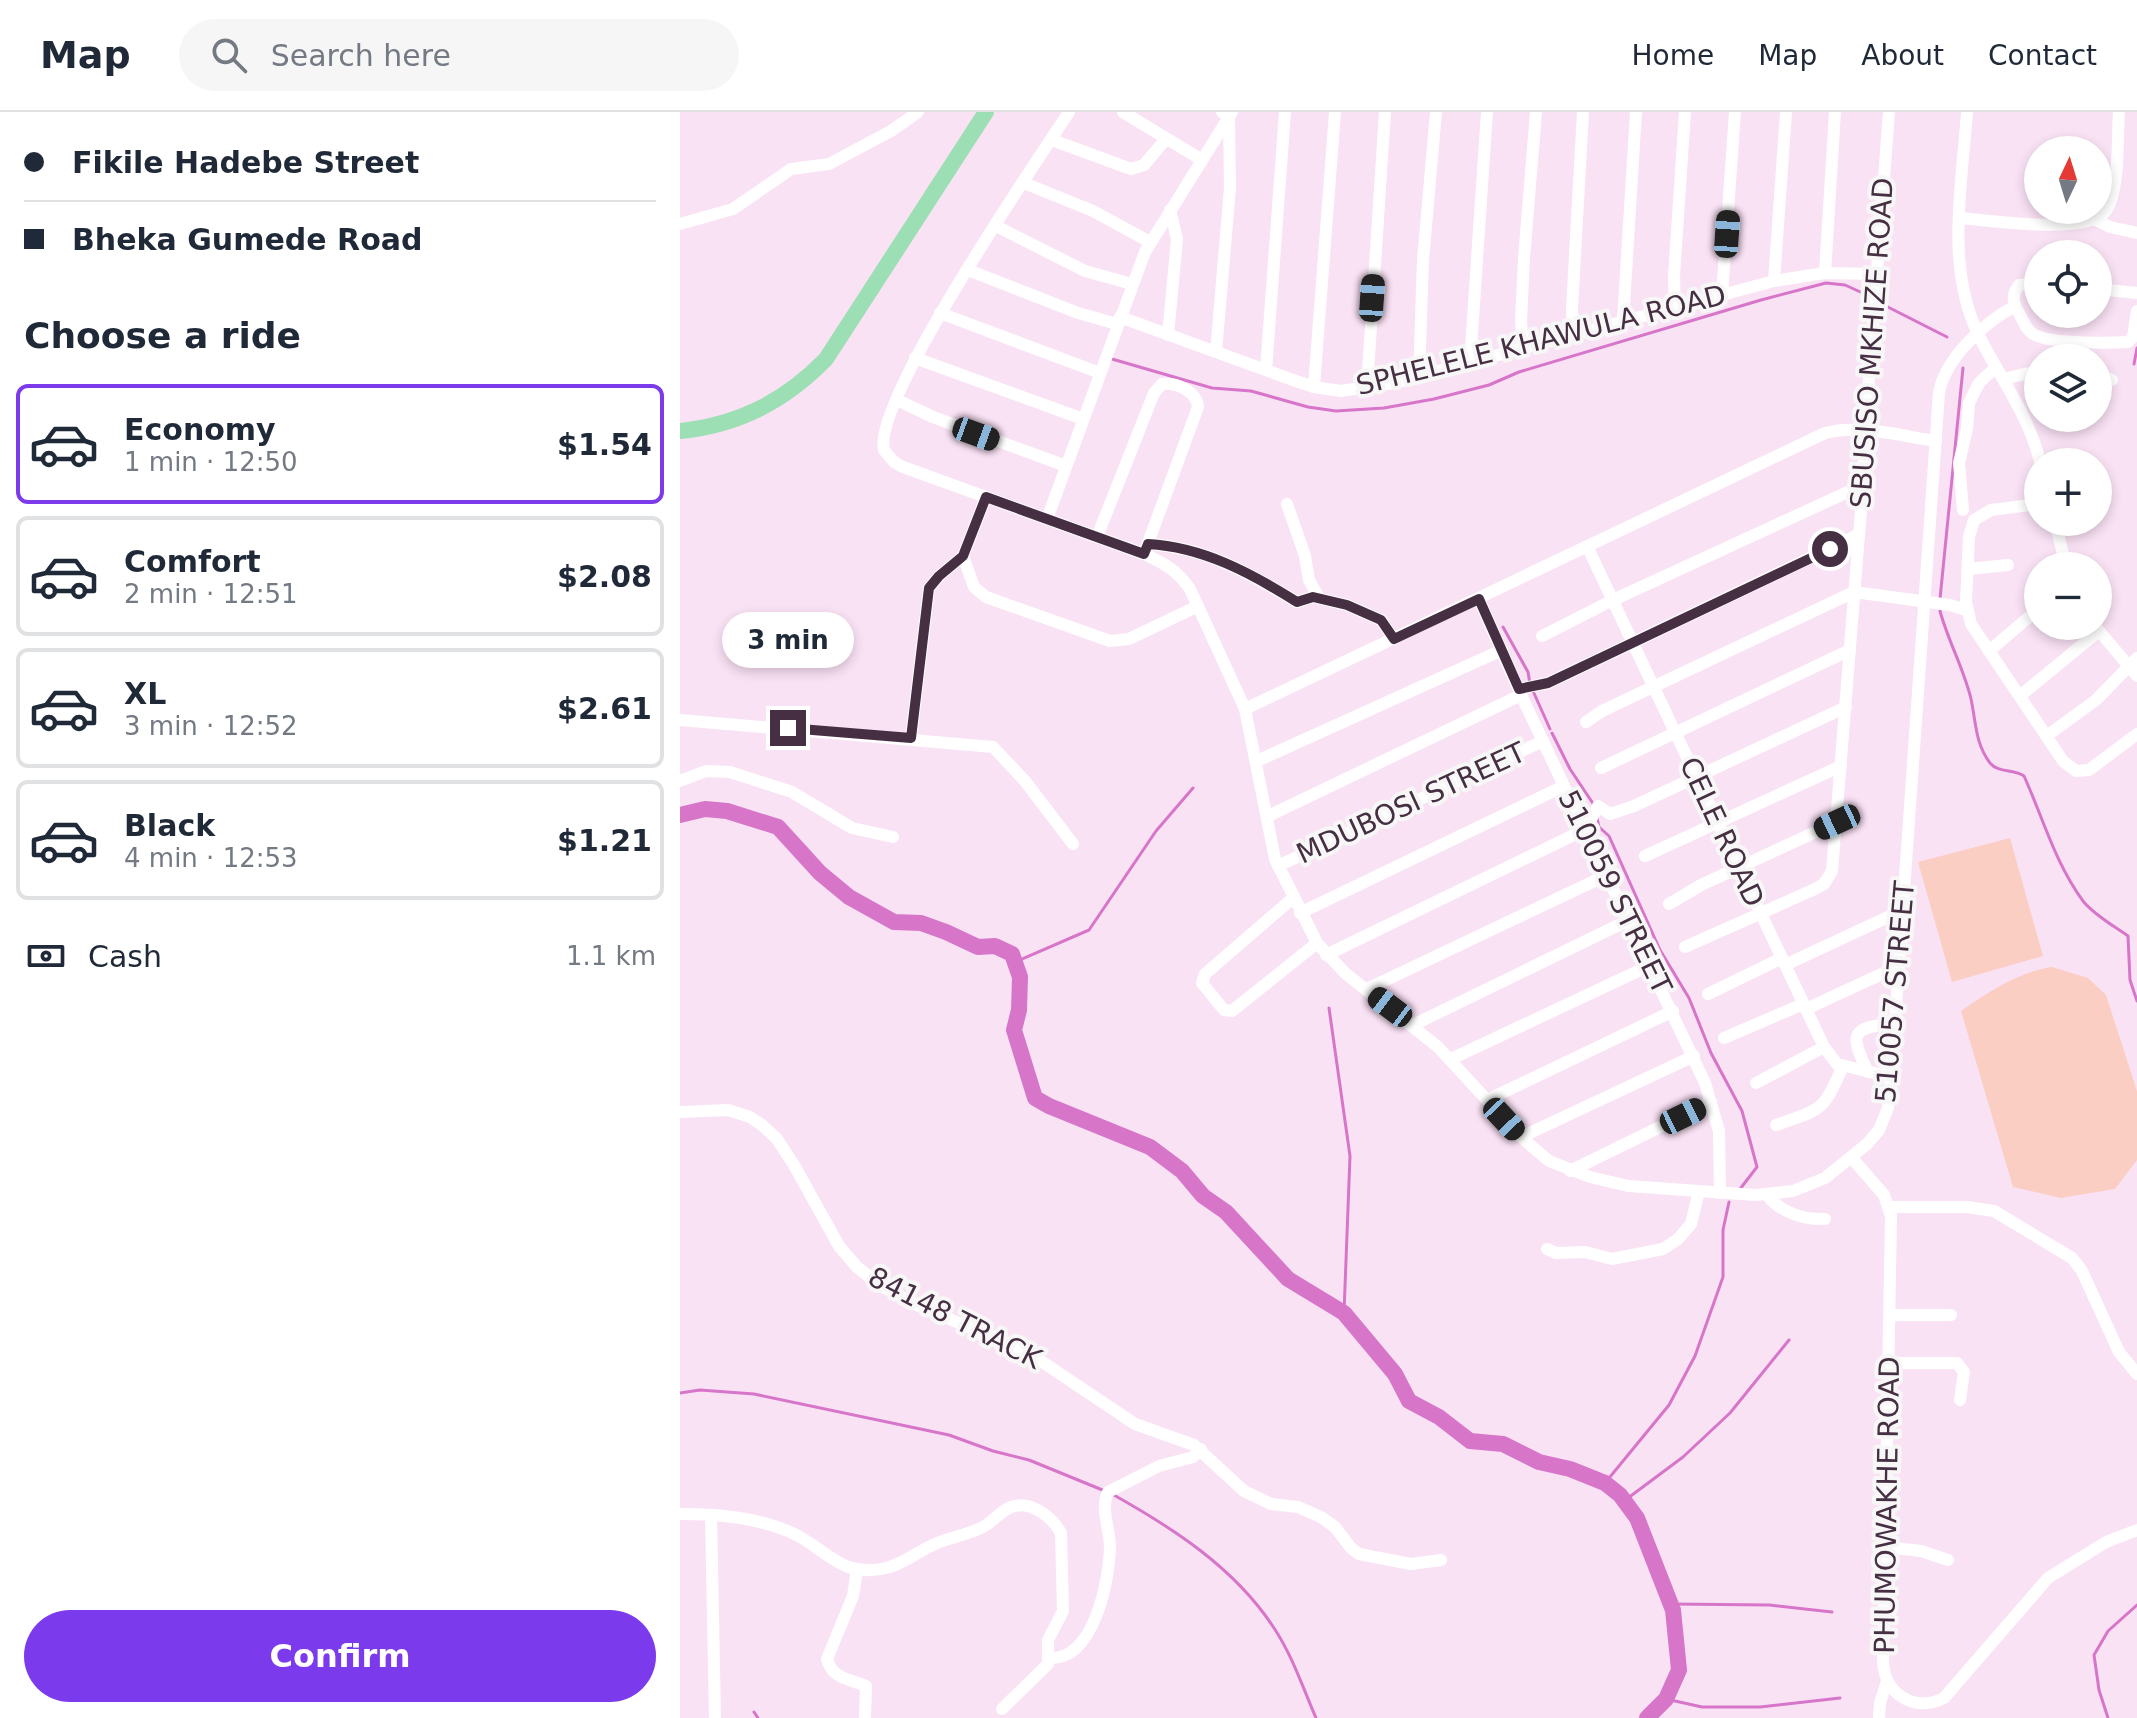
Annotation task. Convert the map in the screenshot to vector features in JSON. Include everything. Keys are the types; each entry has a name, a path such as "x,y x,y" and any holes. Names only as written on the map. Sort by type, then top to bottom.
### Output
{"main road":[{"path":"680,431 715,426 770,405 826,359 986,112"}],"street":[{"path":"680,224 733,209 791,169 829,164 891,131 918,112"},
{"path":"1123,112 1202,160"},
{"path":"1266,370 1285,112"},
{"path":"1314,387 1335,112"},
{"path":"1367,387 1385,112"},
{"path":"1419,377 1423,260 1436,112"},
{"path":"1470,363 1487,112"},
{"path":"1523,348 1521,322 1536,112"},
{"path":"1573,335 1583,112"},
{"path":"1623,321 1636,112"},
{"path":"1675,307 1674,276 1685,112"},
{"path":"1722,295 1735,112"},
{"path":"1774,281 1786,112"},
{"path":"1825,273 1835,112"},
{"name":"SBUSISO MKHIZE ROAD","path":"1760,912 1815,889 1829,879 1834,861 1889,112"},
{"path":"1967,112 1960,218 1960,274 1977,333 2031,430 2036,448"},
{"path":"2112,195 2119,112"},
{"path":"1066,466 947,423 897,400 915,358 940,313 1067,113"},
{"path":"1047,519 1150,242 1228,114"},
{"path":"1216,352 1230,188 1228,114"},
{"path":"1052,140 1131,169 1144,165 1166,139"},
{"path":"1024,183 1093,211 1150,242"},
{"path":"1168,335 1177,239 1170,210"},
{"path":"1960,218 2024,222"},
{"path":"2055,224 2076,224"},
{"path":"2104,224 2137,233"},
{"path":"996,226 1085,271 1132,284"},
{"name":"SPHELELE KHAWULA ROAD","path":"968,270 1078,313 1168,335 1314,387 1341,391 1419,377 1774,281 1825,273 1876,274"},
{"name":"510057 STREET","path":"897,400 883,438 884,450 894,462 1097,537 1146,549 1178,574 1198,606 1245,709 1278,866 1317,943 1326,955 1451,1059 1521,1137 1549,1161 1570,1171 1628,1186 1767,1195 1808,1186 1825,1178 1867,1144 1884,1120 1888,1108 1939,393 1944,377 1977,333 1992,318 2015,306 2013,296 2019,285 2024,284"},
{"path":"2112,290 2137,293"},
{"path":"2015,306 2034,335 2099,343 2132,340 2137,311"},
{"path":"940,313 1100,373"},
{"path":"915,358 1083,419"},
{"path":"1963,510 1959,463 1969,403 1979,383 1996,367"},
{"path":"2003,379 2024,374"},
{"path":"1097,537 1154,393 1162,384 1178,386 1194,396 1199,404 1146,549 1196,551 1267,583 1297,602 1319,598 1347,605 1384,622 1394,639"},
{"path":"1245,709 1825,433 1840,429 1865,430 1936,441"},
{"path":"1542,636 1863,485"},
{"path":"911,738 929,588 963,556 986,497"},
{"path":"1287,504 1305,556 1310,585 1319,598"},
{"path":"2024,506 1991,510 1978,516 1971,528 1966,610 1975,632 2021,695 2063,761 2079,772 2089,770 2137,734"},
{"path":"1268,816 1520,692 1548,683 1858,535"},
{"name":"CELE ROAD","path":"1587,546 1804,1007 1824,1047 1834,1061 1843,1066"},
{"path":"963,556 974,587 986,597 1110,641 1129,639 1198,606"},
{"path":"1968,569 2008,565"},
{"path":"1586,722 1602,711 1854,592 1966,610"},
{"name":"510059 STREET","path":"1479,599 1564,786 1694,1056 1719,1131 1720,1193"},
{"path":"1989,651 2024,621"},
{"path":"2021,695 2083,640"},
{"path":"2048,735 2096,700 2134,666 2109,640"},
{"path":"1257,761 1502,650"},
{"path":"1601,768 1850,650"},
{"path":"1326,955 1586,829 1598,806 1610,814 1846,707"},
{"path":"680,721 993,747 1025,781 1073,844"},
{"name":"MDUBOSI STREET","path":"1278,866 1543,741"},
{"path":"1645,856 1841,766"},
{"path":"680,781 706,771 730,772 792,792 852,828 893,837"},
{"path":"1300,913 1564,786"},
{"path":"1669,904 1739,867 1837,822"},
{"path":"1367,989 1607,875"},
{"path":"1293,898 1205,974 1202,983 1224,1010 1232,1011 1317,943"},
{"path":"1708,994 1903,910"},
{"path":"1685,947 1760,912"},
{"path":"1413,1025 1629,920"},
{"path":"1451,1059 1651,965"},
{"path":"1724,1038 1899,966"},
{"path":"1487,1100 1673,1011"},
{"path":"1868,1072 1855,1044 1855,1035 1861,1029 1895,1023"},
{"path":"1756,1083 1824,1047"},
{"path":"1521,1137 1694,1056"},
{"path":"1776,1125 1820,1108 1829,1098 1843,1066 1891,1077"},
{"path":"1570,1171 1711,1102"},
{"name":"84148 TRACK","path":"680,1112 739,1112 762,1125 777,1139 794,1165 839,1246 857,1267 881,1286 917,1305 1029,1353 1135,1424 1183,1439 1201,1449 1244,1491 1271,1504 1298,1507 1321,1517 1335,1527 1359,1554 1411,1564 1441,1560"},
{"path":"1852,1158 1884,1195 1890,1207 1967,1207 1994,1211 2072,1258 2082,1271 2119,1352 2137,1374"},
{"path":"1547,1249 1556,1253 1585,1252 1612,1259 1663,1249 1678,1239 1691,1224 1699,1191"},
{"path":"1767,1195 1781,1209 1809,1218 1825,1219"},
{"name":"PHUMOWAKHE ROAD","path":"1890,1207 1883,1662 1887,1681 1898,1695 1911,1702 1926,1704 1944,1698 2048,1578 2106,1542 2137,1530"},
{"path":"1890,1315 1951,1315"},
{"path":"1889,1363 1957,1363 1964,1372 1960,1400"},
{"path":"1049,1658 1057,1659 1072,1652 1089,1633 1094,1622 1110,1550 1105,1501 1108,1492 1159,1466 1193,1457 1201,1449"},
{"path":"680,1514 735,1517 786,1531 806,1540 836,1564 857,1570 884,1569 904,1561 932,1545 983,1527 1011,1507 1020,1505 1041,1512 1056,1524 1061,1533 1063,1611 1059,1623 1050,1633 1049,1658 1044,1670 1002,1709"},
{"path":"711,1515 715,1718"},
{"path":"1886,1547 1921,1551 1948,1560"},
{"path":"857,1570 853,1596 827,1659 835,1674 866,1686 865,1718"},
{"path":"1879,1718 1887,1681"}],"shaded area":[{"path":"2010,838 2043,956 1952,982 1918,862"},
{"path":"2052,967 2088,978 2106,995 2137,1091 2137,1160 2115,1189 2061,1198 2013,1187 1961,1011 2016,978"}],"waterway":[{"path":"1112,359 1212,388 1251,391 1308,407 1336,411 1384,408 1489,385 1519,372 1826,283 1845,285 1867,295"},
{"path":"1878,302 1947,337"},
{"path":"2134,364 2137,348"},
{"path":"1940,599 1963,368"},
{"path":"1940,611 1968,688 1985,755 1997,768 2024,776 2057,856 2073,886 2093,911 2128,936 2130,980 2137,1001"},
{"path":"1503,627 1528,672 1530,684"},
{"path":"1533,691 1550,729"},
{"path":"1552,733 1570,769 1594,805"},
{"path":"1015,962 1089,930 1156,831 1193,788"},
{"path":"680,815 705,809 727,811 778,827 820,873 849,897 894,922 921,923 978,947 995,946 1012,954 1020,977 1019,1010 1014,1030 1035,1098 1150,1147 1182,1171 1203,1196 1226,1212 1288,1279 1344,1313 1395,1374 1409,1401 1439,1417 1470,1441 1503,1444 1539,1462 1570,1469 1605,1483 1620,1495 1637,1518 1673,1610 1679,1670 1666,1699 1647,1718"},
{"path":"1597,818 1599,827 1609,836 1660,950 1689,998 1711,1053 1742,1111 1757,1167 1740,1189"},
{"path":"1329,1008 1350,1156 1344,1313"},
{"path":"1605,1483 1669,1405 1695,1356 1723,1277 1723,1230 1729,1202"},
{"path":"1624,1501 1683,1457 1730,1413 1789,1340"},
{"path":"680,1393 700,1390 754,1394 949,1435 1029,1460 1105,1491"},
{"path":"1112,1494 1201,1551 1241,1587 1280,1638 1316,1718"},
{"path":"1671,1604 1769,1605 1832,1612"},
{"path":"2108,1718 2099,1690 2094,1655 2108,1631 2137,1605"},
{"path":"1666,1699 1702,1707 1760,1707 1840,1698"},
{"path":"754,1712 758,1718"}],"route":[{"path":"788,728 911,738 929,588 963,556 986,497 1144,554 1148,544 1172,545 1196,551 1267,583 1297,602 1313,597 1362,611 1384,622 1394,639 1479,599 1519,689 1548,683 1830,549"}]}
